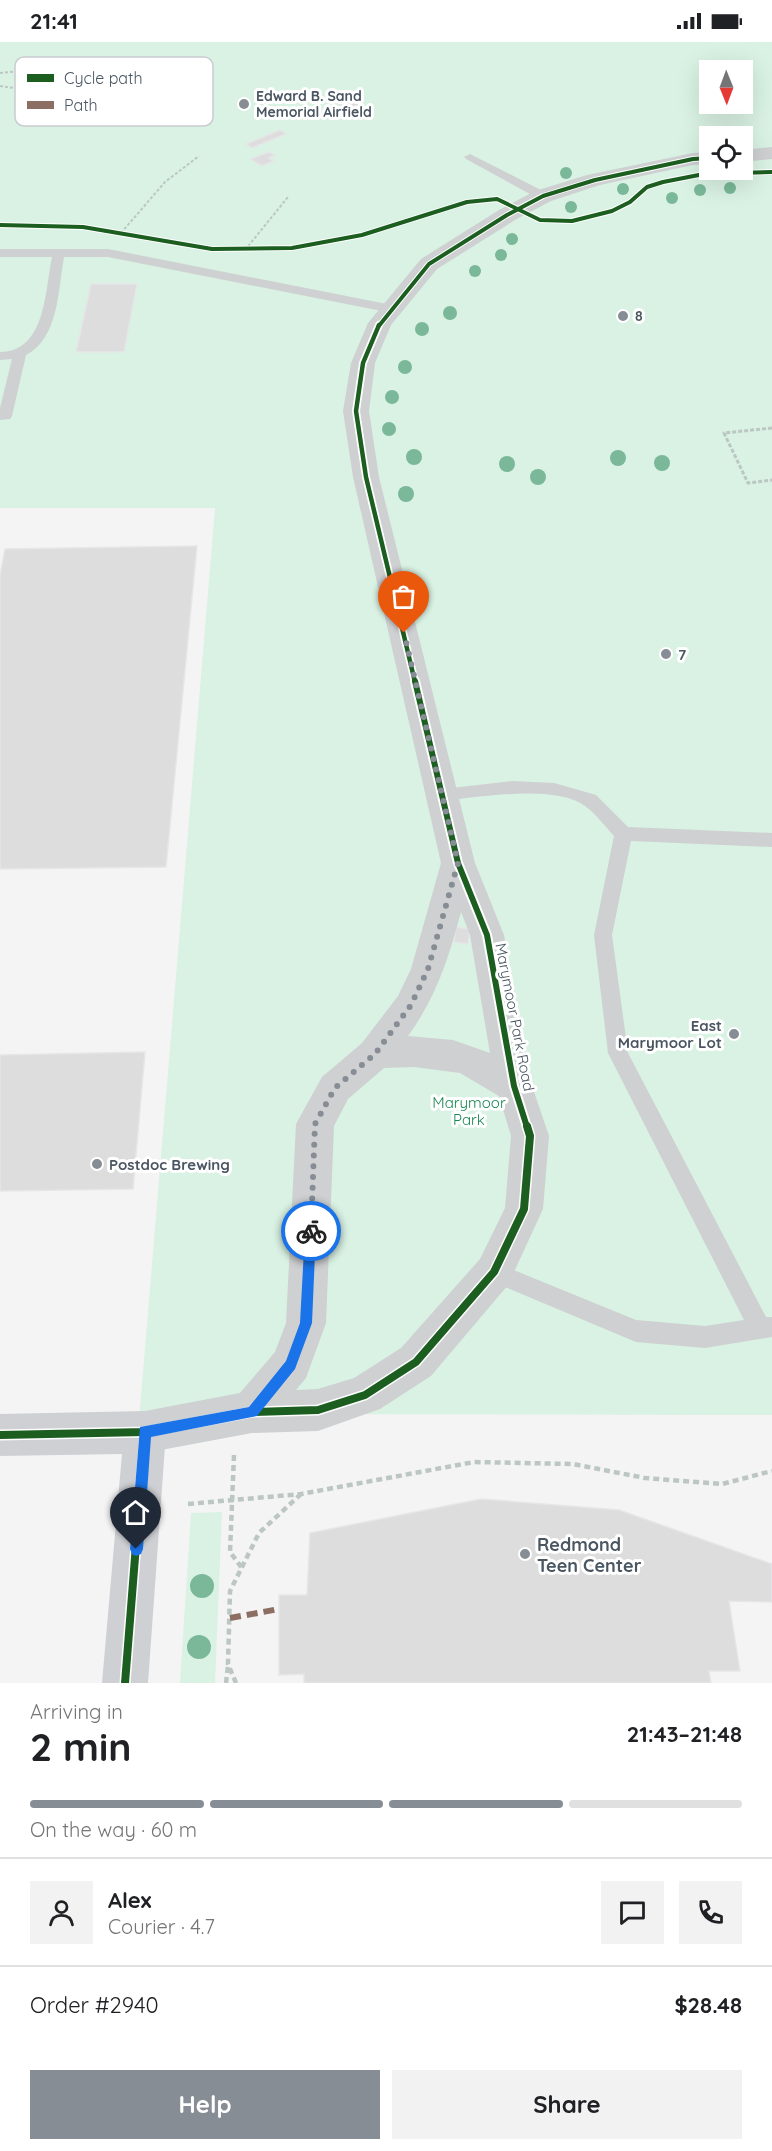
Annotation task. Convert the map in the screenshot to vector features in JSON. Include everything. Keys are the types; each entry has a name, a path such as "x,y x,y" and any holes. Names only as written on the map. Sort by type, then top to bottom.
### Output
{"street":[{"path":"753,155 772,153"},
{"name":"Marymoor Park Road","path":"145,1432 244,1413 318,1410 365,1395 416,1362 494,1272 524,1209 530,1136 514,1086 487,935 458,863 366,477 356,411 363,363 380,323 429,264 507,215 543,196 621,173 699,160"},
{"name":"Marymoor Park Road","path":"244,1413 291,1364 306,1323 315,1124 335,1088 375,1054 411,1005 428,969 458,863"},
{"path":"375,1054 412,1050 448,1055 478,1064 514,1086"},
{"path":"0,1435 145,1432 126,1683"}],"lane":[{"path":"470,157 543,196"},
{"path":"0,253 108,253 392,309"},
{"path":"0,356 20,353 32,346 41,334 59,253"},
{"path":"0,416 5,416 20,353"},
{"path":"443,795 513,787 554,789 590,800 623,834 772,840"},
{"path":"494,1272 636,1331 705,1337 766,1328 618,1053 603,936 623,834"}],"path":[{"path":"0,73 15,72"},
{"path":"0,86 15,88"},
{"path":"120,233 165,182 199,156"},
{"path":"245,250 288,197"},
{"path":"111,232 132,235"},
{"path":"234,249 254,250"},
{"path":"772,428 724,433 748,483 772,480"},
{"path":"242,1568 230,1552 232,1499 244,1413"},
{"path":"188,1503 301,1494 474,1462 573,1464 645,1478 722,1484 772,1471"},
{"path":"226,1683 230,1591 259,1533 301,1494"},
{"path":"228,1664 236,1683"}],"green space":[{"name":"Marymoor Park","path":"0,42 772,42 772,1415 266,1414 139,1420 215,508 0,508"},
{"path":"222,1512 215,1683 180,1683 191,1513"}],"building":[{"path":"343,95 361,104 348,109 331,100"},
{"path":"280,130 286,134 252,148 246,144"},
{"path":"269,152 275,155 269,158 274,161 262,166 250,159"},
{"path":"91,284 137,284 124,352 76,352"},
{"path":"197,546 166,867 0,869 0,575 5,549"},
{"path":"456,927 470,929 468,944 454,942"},
{"path":"145,1052 133,1189 0,1191 0,1055"},
{"path":"481,1499 619,1510 772,1564 772,1602 729,1601 740,1671 709,1671 711,1683 304,1683 304,1674 279,1675 279,1595 307,1595 310,1533"}],"marked path":[{"path":"230,1618 279,1609"}],"cycle path":[{"path":"0,1435 145,1432 252,1412 318,1410 365,1395 416,1362 494,1272 524,1209 530,1136 514,1086 487,935 458,863 366,477 356,411 363,363 380,323 429,264 507,215 543,196 595,180 699,159"},
{"path":"0,225 83,227 212,249 292,248 362,235 467,202 497,199 540,220 572,221 612,211 630,202 647,187 663,182 704,174 772,172"},
{"path":"125,1683 145,1432"}],"way so far":[{"path":"311,1231 315,1124 335,1088 375,1054 411,1005 428,969 458,863 404,633"}],"place":[{"name":"Edward B. Sand Memorial Airfield","path":"244,104"},
{"name":"8","path":"623,316"},
{"name":"7","path":"666,654"},
{"name":"East Marymoor Lot","path":"734,1034"},
{"name":"Postdoc Brewing","path":"97,1164"},
{"name":"Redmond Teen Center","path":"525,1554"}],"route":[{"path":"136,1549 145,1432 252,1412 291,1364 306,1323 311,1231"}]}
